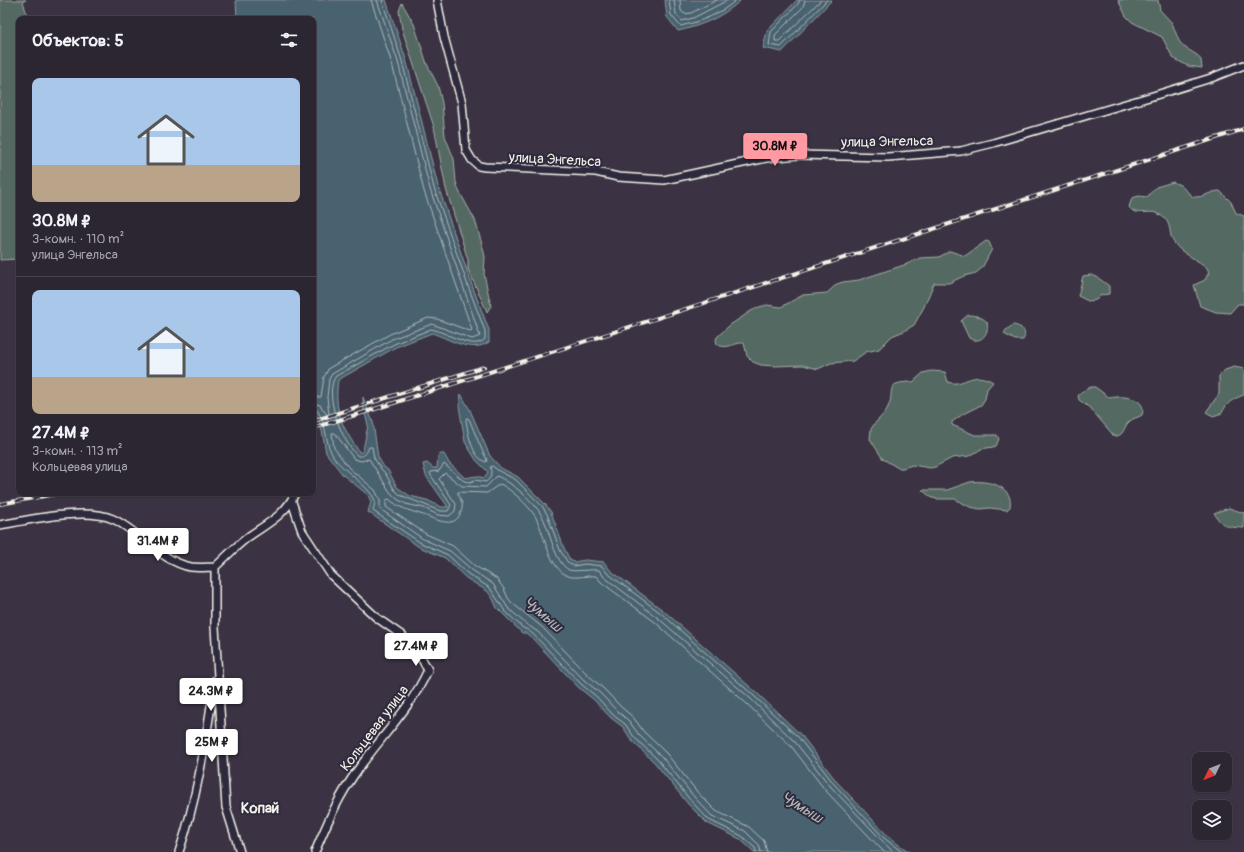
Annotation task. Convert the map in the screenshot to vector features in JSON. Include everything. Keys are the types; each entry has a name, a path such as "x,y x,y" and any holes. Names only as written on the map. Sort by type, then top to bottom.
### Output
{"street":[{"name":"улица Энгельса","path":"436,0 444,37 462,103 466,150 472,160 479,166 485,167 596,172 618,177 664,180 766,158 799,154 888,157 961,151 1156,95 1211,78 1244,65"},
{"path":"0,525 45,517 87,514 112,518 169,558 190,567 215,567 247,538 276,519 292,502 294,496"},
{"name":"Кольцевая улица","path":"292,502 302,531 331,575 377,618 400,634 416,648 428,670 420,688 358,769 333,809 315,852"},
{"path":"215,567 215,627 226,807 240,852"},
{"path":"179,852 188,826 200,777 217,667"}],"green space":[{"path":"0,0 26,0 23,1 27,16 16,16 16,259 0,260"},
{"path":"1118,0 1158,0 1160,10 1172,23 1179,41 1184,47 1197,55 1201,60 1202,68 1188,66 1173,58 1162,37 1132,22 1126,16"},
{"path":"402,3 414,24 427,64 438,86 442,103 445,136 454,159 456,182 459,191 475,220 483,248 485,257 484,274 491,306 487,312 468,269 468,260 446,189 434,127 402,29 399,11"},
{"path":"1173,182 1180,185 1193,197 1220,191 1231,202 1236,213 1244,216 1244,304 1238,304 1230,313 1216,312 1200,306 1194,285 1205,280 1209,272 1207,268 1178,248 1171,237 1169,225 1164,218 1152,212 1136,212 1129,207 1132,198 1139,196 1147,197 1156,187"},
{"path":"986,241 989,242 992,249 982,268 976,273 964,276 949,283 934,283 924,307 914,325 892,336 879,349 866,352 853,361 831,363 818,369 803,365 761,365 753,362 747,356 744,343 724,347 717,344 717,337 730,325 759,307 767,305 781,307 803,295 827,293 837,284 859,280 907,264 920,258 939,257 950,251 965,256"},
{"path":"1091,275 1097,277 1109,286 1109,294 1101,295 1096,300 1088,301 1078,296 1083,276"},
{"path":"968,315 974,315 987,322 988,326 986,334 980,339 973,340 969,338 961,321"},
{"path":"1013,325 1019,326 1023,330 1025,334 1023,340 1015,340 1004,334 1006,330"},
{"path":"1234,367 1244,369 1244,395 1231,401 1222,413 1213,416 1206,412 1219,394 1219,376 1225,370"},
{"path":"931,371 945,372 948,382 953,383 979,377 993,382 987,389 985,399 981,405 963,414 952,422 952,425 975,435 997,435 999,439 996,446 981,449 970,456 952,458 935,467 930,468 912,465 898,468 883,459 870,439 871,429 887,409 890,403 893,386 903,382 913,382 923,373"},
{"path":"1091,387 1095,387 1110,398 1127,397 1138,401 1143,409 1142,415 1130,421 1120,435 1114,436 1090,408 1079,400 1078,396 1081,392"},
{"path":"970,482 991,483 1003,489 1008,494 1010,507 1007,510 990,508 980,509 970,507 955,499 932,498 922,490 947,490"},
{"path":"1229,508 1244,513 1244,528 1226,526 1220,522 1214,513"}],"water":[{"name":"Чумыш","path":"236,0 386,0 406,59 438,186 489,330 489,342 475,346 460,344 432,333 396,347 338,380 337,400 340,417 347,433 360,453 363,450 368,425 363,407 363,397 373,422 378,457 384,467 388,470 397,487 410,496 427,500 441,507 448,507 426,476 423,464 427,463 433,468 437,468 438,456 444,454 449,463 465,478 476,476 484,478 488,472 476,460 465,442 459,406 461,394 470,410 490,456 501,468 518,477 551,512 570,560 574,562 585,560 604,562 610,570 664,611 757,693 802,736 837,782 887,835 910,852 754,852 740,839 707,823 688,804 655,763 632,741 623,727 611,718 594,700 578,687 532,638 526,633 522,633 497,608 492,597 487,591 466,578 445,558 419,547 368,512 371,502 368,495 343,475 326,453 322,431 316,415 316,16 237,16"},
{"path":"665,0 741,0 727,11 711,20 678,31 667,17"},
{"path":"797,0 832,0 782,52 763,48 767,31"}],"railway":[{"path":"316,427 1244,129"},
{"path":"316,420 484,367"},
{"path":"0,504 44,496"}],"district":[{"name":"Копай","path":"260,808"}]}
